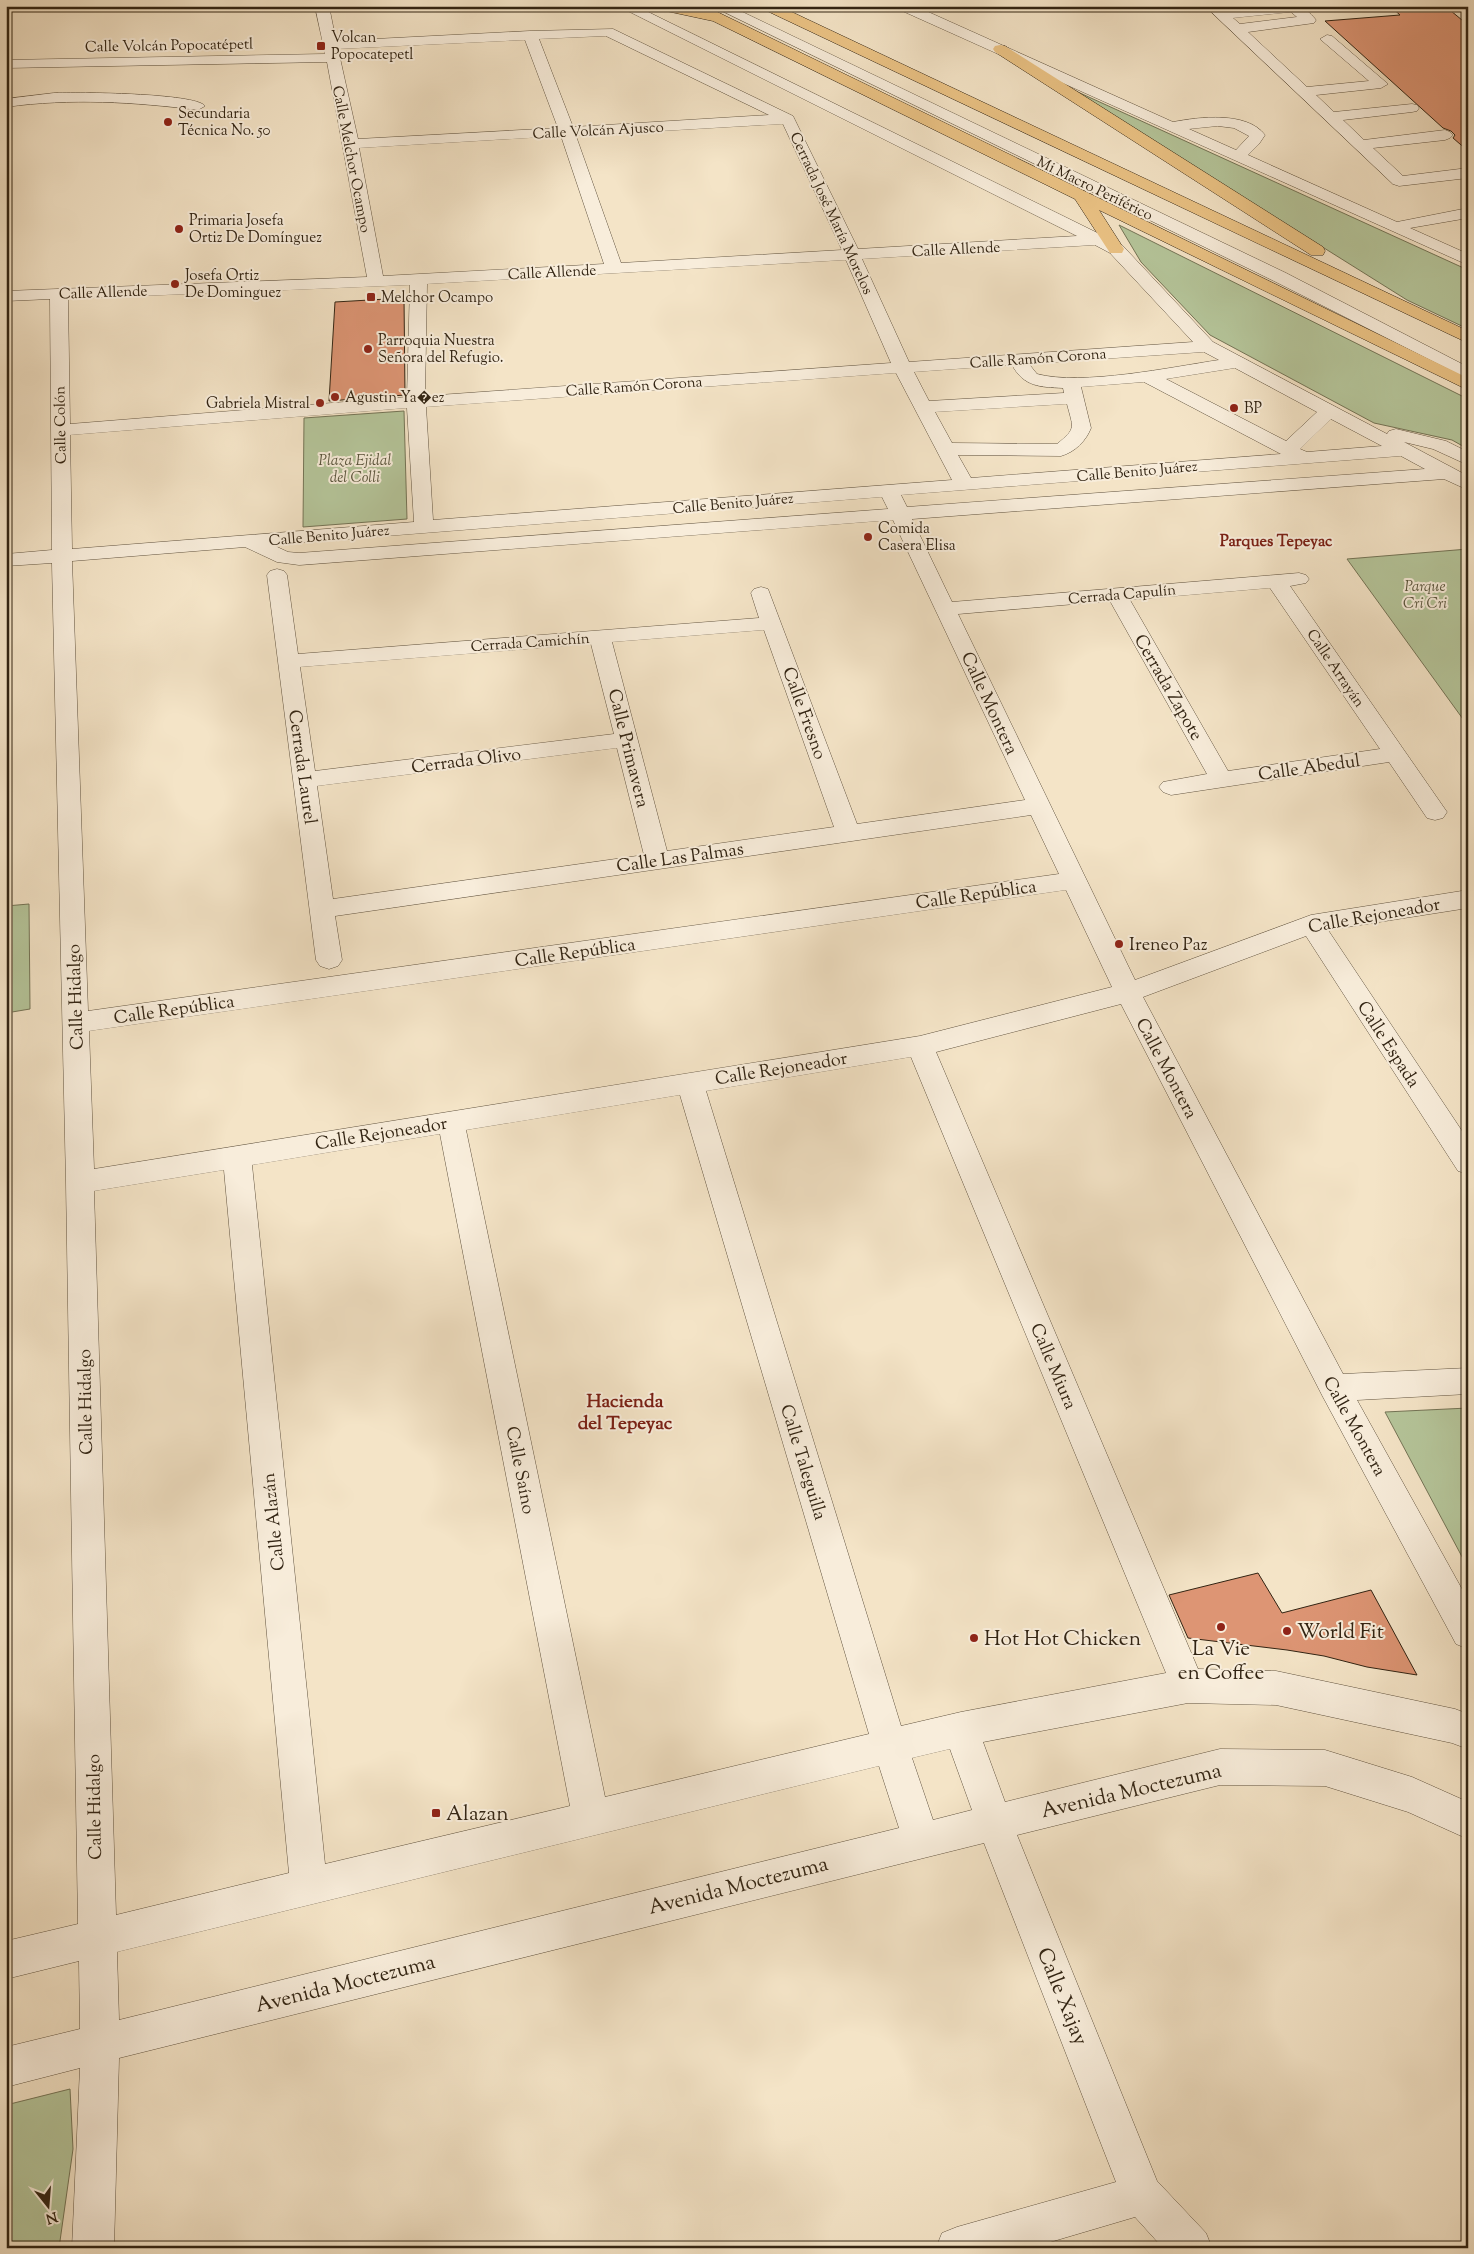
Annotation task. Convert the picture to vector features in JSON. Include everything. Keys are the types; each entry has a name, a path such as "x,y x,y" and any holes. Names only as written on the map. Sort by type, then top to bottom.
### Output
{"highway":[{"path":"662,6 720,13"},
{"path":"694,6 720,13 1081,195 1468,386"},
{"path":"768,6 1468,338"},
{"path":"1000,49 1334,262 1436,324"},
{"path":"1081,195 1116,249"}],"street":[{"name":"Calle Melchor Ocampo","path":"322,6 351,144 376,282"},
{"name":"Mi Macro Periférico","path":"740,6 1468,354"},
{"path":"903,6 1468,260"},
{"path":"608,32 624,23 628,8 1116,249 1207,346 1468,484"},
{"path":"1217,11 1294,8 1309,20 1236,29"},
{"path":"1217,11 1399,181 1468,173"},
{"name":"Mi Macro Periférico","path":"720,13 1280,277 1468,374"},
{"name":"Calle Volcán Popocatépetl","path":"6,64 331,51 530,35 608,32"},
{"name":"Cerrada José María Morelos","path":"608,32 788,119 902,367 965,485"},
{"path":"530,35 567,132 614,268"},
{"path":"1304,92 1381,84 1327,39"},
{"path":"6,103 66,96 113,96 198,106"},
{"path":"1330,117 1412,108"},
{"name":"Calle Volcán Ajusco","path":"351,144 846,116"},
{"path":"1171,126 1226,121 1247,127 1257,135 1256,140 1241,151 1239,157"},
{"path":"1360,144 1445,136"},
{"path":"1397,228 1468,213"},
{"name":"Calle Allende","path":"6,296 376,282 1098,240"},
{"path":"419,279 416,402 424,528"},
{"name":"Calle Colón","path":"59,294 62,556"},
{"name":"Calle Ramón Corona","path":"60,430 416,402 1207,346"},
{"path":"1018,359 1025,372 1031,378 1072,391"},
{"path":"923,407 1072,391 1147,376 1237,362"},
{"path":"1147,376 1296,454 1330,410"},
{"path":"946,449 1061,450 1078,437 1082,428 1072,391"},
{"path":"1362,428 1439,445 1468,459"},
{"path":"1061,450 1086,500"},
{"name":"Calle Benito Juárez","path":"250,542 284,558 299,559 894,502 965,485 1296,454 1405,450"},
{"name":"Calle Benito Juárez","path":"6,560 424,528 894,502 1086,500 1445,472"},
{"name":"Calle Montera","path":"894,502 1128,993 1334,1388 1468,1633"},
{"name":"Calle Hidalgo","path":"62,556 76,1023 100,2044 95,2234 93,2248"},
{"name":"Cerrada Laurel","path":"277,575 329,960"},
{"name":"Cerrada Capulín","path":"945,609 1299,579"},
{"name":"Calle Arrayán","path":"1276,581 1436,812"},
{"name":"Calle Fresno","path":"761,593 848,833"},
{"name":"Cerrada Zapote","path":"1116,594 1222,780"},
{"name":"Cerrada Camichín","path":"288,661 772,622"},
{"name":"Calle Primavera","path":"600,636 658,860"},
{"name":"Cerrada Olivo","path":"305,780 626,740"},
{"name":"Calle Abedul","path":"1171,787 1396,754"},
{"name":"Calle Las Palmas","path":"322,909 1039,806"},
{"name":"Calle República","path":"76,1023 1074,880"},
{"name":"Calle Rejoneador","path":"80,1182 920,1046 1128,993 1311,924 1468,899"},
{"name":"Calle Espada","path":"1311,924 1468,1163"},
{"name":"Calle Miura","path":"920,1046 1188,1686"},
{"name":"Calle Taleguilla","path":"690,1083 890,1746 921,1839"},
{"name":"Calle Saíno","path":"451,1122 591,1819"},
{"name":"Calle Alazán","path":"237,1157 308,1887"},
{"path":"1334,1388 1468,1381"},
{"path":"6,1960 961,1729 1188,1686 1276,1688 1446,1724 1468,1732"},
{"name":"Calle Xajay","path":"961,1729 994,1822 1142,2195 1191,2248"},
{"name":"Avenida Moctezuma","path":"6,2067 921,1839 1220,1767 1325,1768 1412,1795 1468,1821"},
{"path":"957,2248 1142,2195"}],"green space":[{"path":"1069,88 1468,270 1468,329 1407,300"},
{"path":"1119,225 1468,399 1468,449 1452,440 1374,423 1210,335 1141,262"},
{"name":"Plaza Ejidal del Colli","path":"404,411 407,519 303,527 304,418"},
{"name":"Parque Cri Cri","path":"1468,549 1468,726 1347,559"},
{"path":"29,904 30,1009 6,1013 6,906"},
{"path":"1468,1408 1468,1568 1385,1412"},
{"path":"70,2089 73,2149 59,2248 6,2248 6,2105"}],"building":[{"path":"1390,6 1445,6 1468,25 1468,151 1453,138 1455,135 1451,131 1443,128 1325,21 1400,15"},
{"name":"Parroquia Nuestra Señora del Refugio.","path":"404,298 405,395 329,401 335,302"},
{"path":"1258,1573 1282,1613 1371,1590 1417,1675 1367,1667 1324,1656 1287,1650 1188,1638 1169,1595"}],"place":[{"name":"Volcan Popocatepetl","path":"321,46"},
{"name":"Secundaria Técnica No. 50","path":"168,122"},
{"name":"Primaria Josefa Ortiz De Domínguez","path":"179,229"},
{"name":"Josefa Ortiz De Dominguez","path":"175,284"},
{"name":"Melchor Ocampo","path":"371,297"},
{"name":"Parroquia Nuestra Señora del Refugio.","path":"368,349"},
{"name":"Agustin Ya�ez","path":"335,397"},
{"name":"Gabriela Mistral","path":"320,403"},
{"name":"BP","path":"1234,408"},
{"name":"Comida Casera Elisa","path":"868,537"},
{"name":"Ireneo Paz","path":"1119,944"},
{"name":"La Vie en Coffee","path":"1221,1627"},
{"name":"World Fit","path":"1287,1631"},
{"name":"Hot Hot Chicken","path":"974,1638"},
{"name":"Alazan","path":"436,1813"}],"district":[{"name":"Parques Tepeyac","path":"1276,540"},
{"name":"Hacienda del Tepeyac","path":"625,1411"}]}
